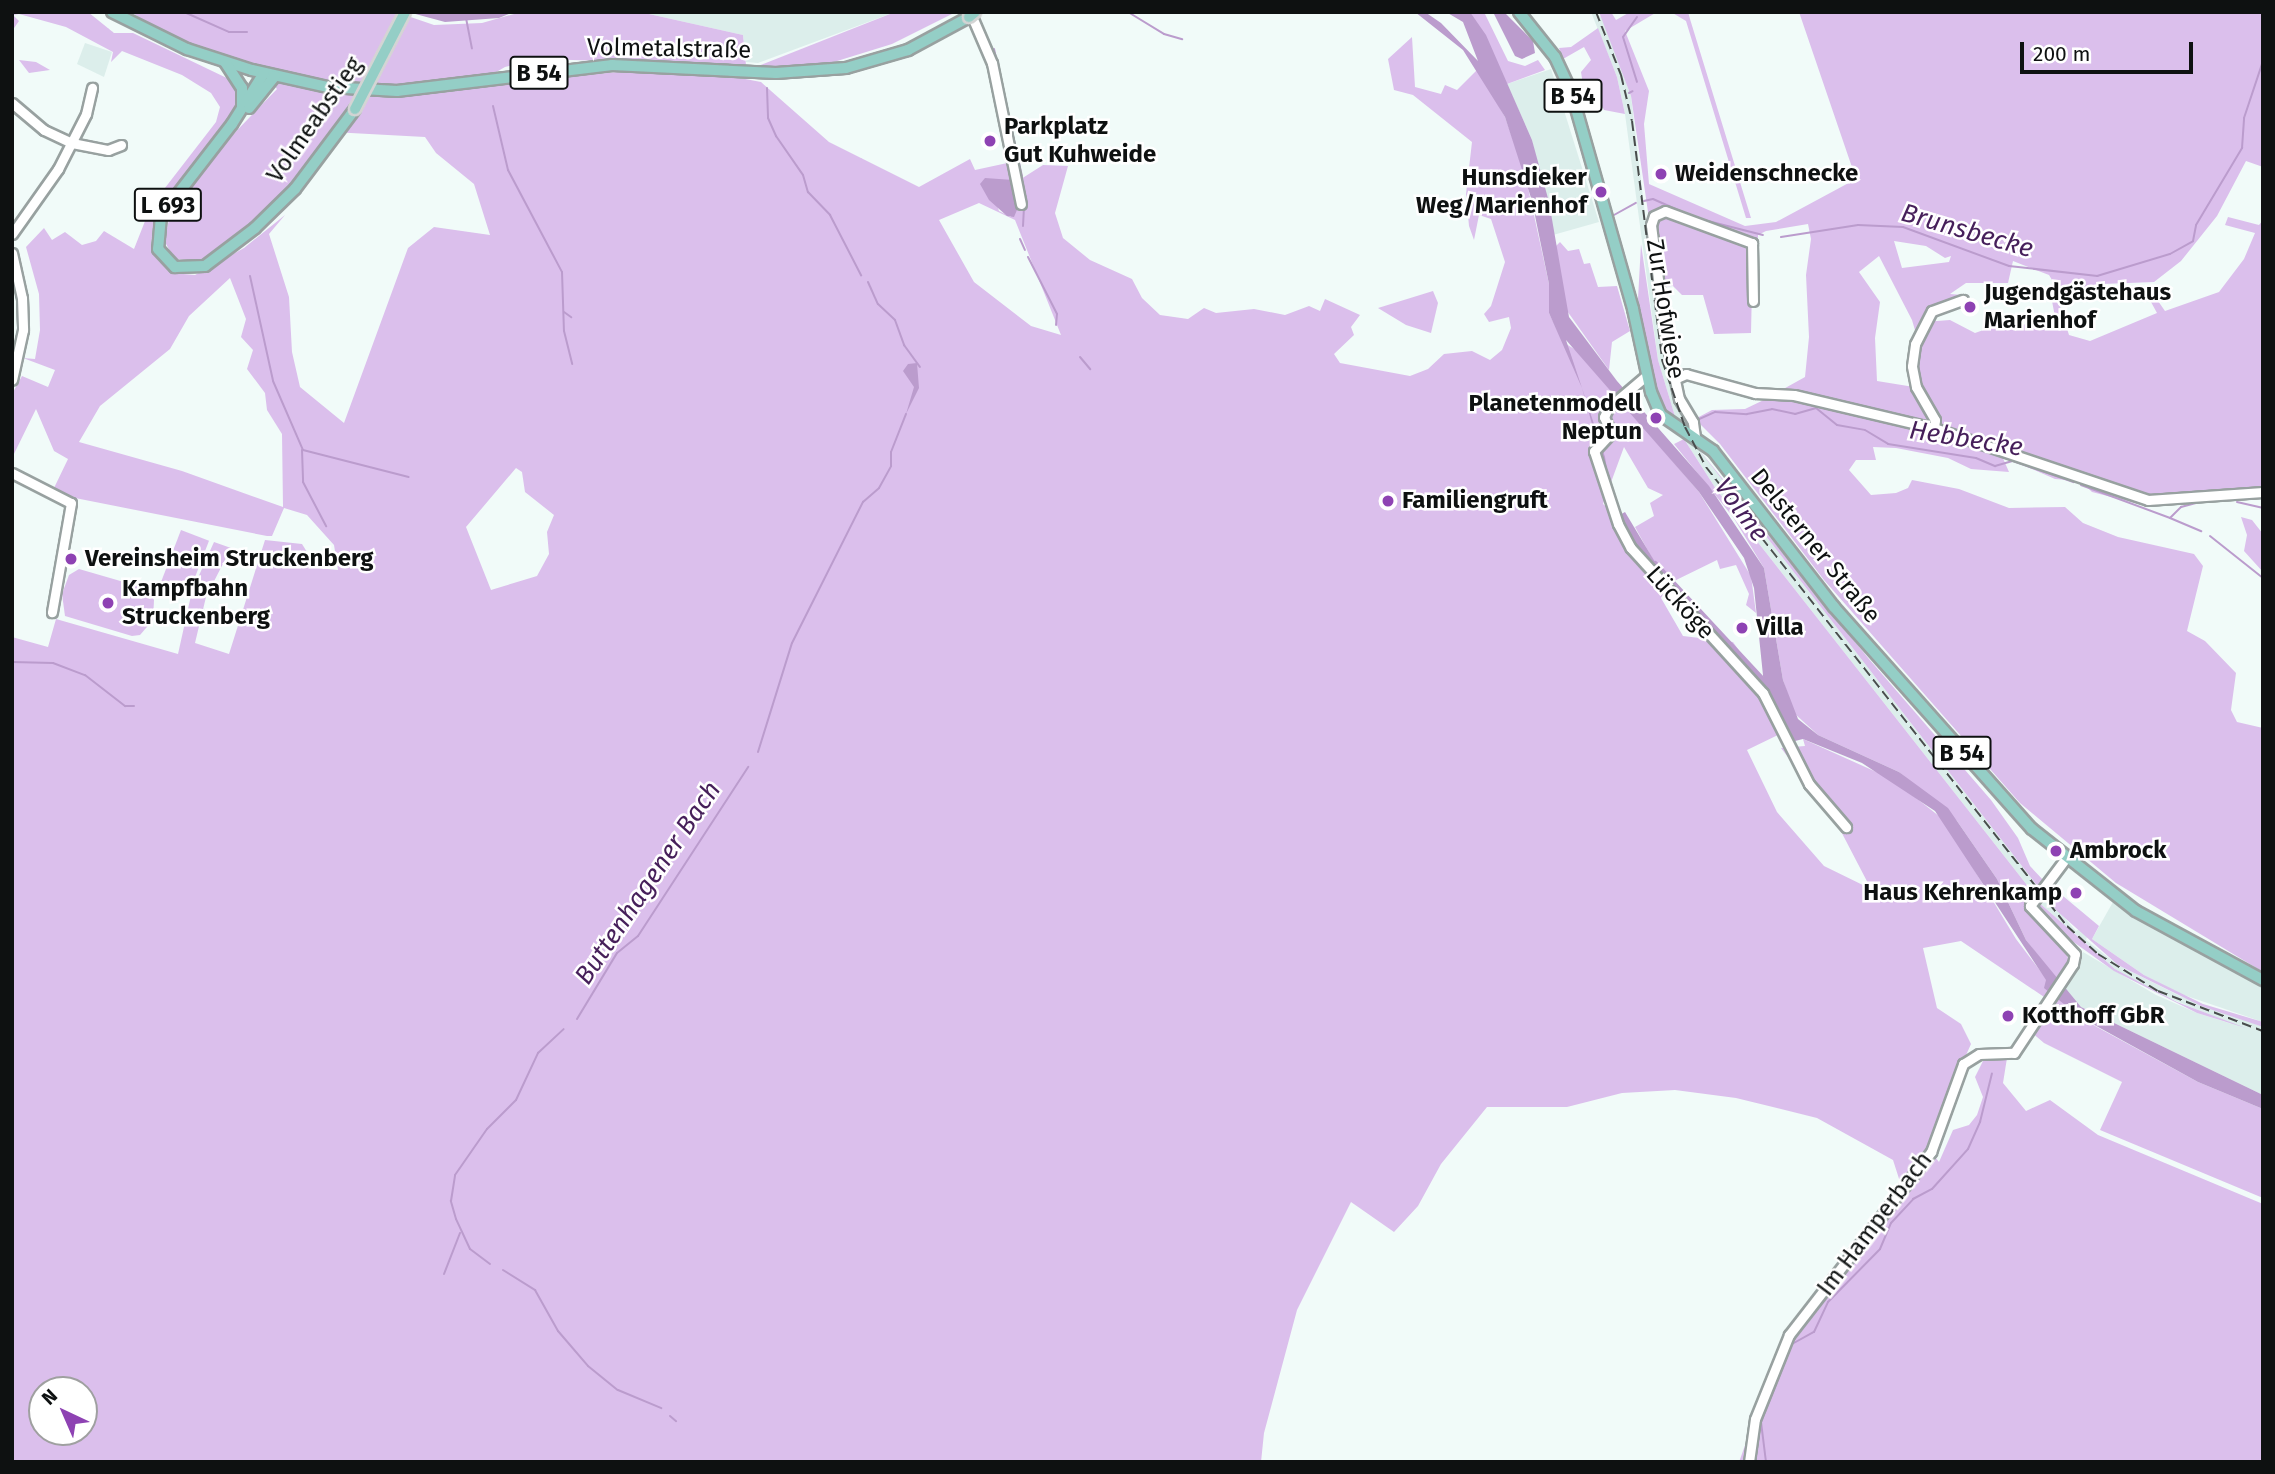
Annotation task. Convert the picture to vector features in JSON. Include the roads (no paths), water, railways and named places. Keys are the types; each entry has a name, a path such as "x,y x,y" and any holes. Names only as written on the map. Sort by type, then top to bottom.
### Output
{"main road":[{"name":"Volmetalstraße","path":"112,12 225,62 269,75 328,87 397,91 589,66 807,72 846,68 908,50 971,14"},
{"name":"Volmeabstieg","path":"269,75 161,216 158,249 175,267 205,266 255,228 295,189 355,109 405,12"},
{"name":"Delsterner Straße","path":"1519,12 1555,57 1571,90 1633,309 1647,375 1661,415 1695,437 1719,458 1834,607 1986,781 2066,858 2147,917 2263,979"},
{"path":"225,62 242,88 241,110"},
{"name":"Volmeabstieg","path":"232,124 269,75"}],"street":[{"path":"971,14 990,55 1021,204"},
{"path":"12,234 38,203 72,143 89,107 92,88"},
{"path":"12,103 44,130 72,143 108,150 121,145"},
{"name":"Zur Hofwiese","path":"1695,437 1693,422 1679,399 1658,291 1654,216 1665,211 1752,243 1753,301"},
{"path":"12,253 21,349 12,380"},
{"path":"1934,428 1935,420 1916,387 1912,366 1916,344 1932,311 1963,300"},
{"path":"1677,378 1686,374 1934,428 2148,500 2263,492"},
{"name":"Lücköge","path":"1647,375 1605,412 1611,433 1595,448 1598,469 1630,548 1763,693 1809,783 1846,827"},
{"path":"12,473 71,503 52,611"},
{"name":"Im Hamperbach","path":"1749,1462 1755,1419 1789,1335 1931,1153 1963,1064 1979,1054 2013,1055 2068,972 2075,954 2030,906 2066,858"}],"waterway":[{"path":"184,12 229,32 247,32"},
{"path":"1128,12 1164,34 1182,39"},
{"path":"978,17 982,25"},
{"path":"1637,17 1623,37 1637,82"},
{"path":"466,18 472,48"},
{"path":"994,49 1022,176"},
{"name":"Brunsbecke","path":"1781,237 1858,225 1903,227 2009,266 2097,276 2170,254 2193,241 2196,225 2242,148 2244,118 2263,61"},
{"name":"Buttenhagener Bach","path":"767,88 768,118 776,136 803,175 808,192 830,215 861,275"},
{"path":"1629,93 1633,91"},
{"path":"493,106 508,170 562,272 564,331 572,364"},
{"path":"1022,185 1023,194"},
{"name":"Brunsbecke","path":"1644,201 1653,199 1696,218 1763,235"},
{"name":"Brunsbecke","path":"1614,215 1636,203"},
{"path":"1023,226 1024,206"},
{"path":"1020,239 1025,250"},
{"path":"1028,257 1057,314 1056,325"},
{"path":"250,276 273,381 303,450 409,477"},
{"name":"Buttenhagener Bach","path":"868,282 878,304 895,320 904,345 920,367"},
{"path":"564,312 571,317"},
{"path":"1080,357 1090,369"},
{"name":"Hebbecke","path":"1697,420 1715,412 1747,414 1772,409 1795,414 1816,408 1837,425 1865,430 1888,444 1976,458 1995,466 2013,461 2073,482"},
{"name":"Buttenhagener Bach","path":"758,752 792,643 863,502 879,488 891,466 891,452 906,414"},
{"path":"302,450 303,482 326,526"},
{"name":"Hebbecke","path":"2081,485 2170,518 2181,507 2208,500"},
{"name":"Hebbecke","path":"2237,502 2263,508"},
{"path":"2170,518 2201,531"},
{"path":"2210,536 2263,578"},
{"path":"1655,564 1771,689"},
{"path":"12,662 53,663 85,675 125,706 134,706"},
{"name":"Buttenhagener Bach","path":"577,1019 617,953 638,936 748,767"},
{"name":"Buttenhagener Bach","path":"490,1264 470,1249 456,1219 451,1201 455,1175 487,1129 516,1100 538,1053 564,1029"},
{"path":"1766,1462 1761,1422 1792,1344 1814,1332 1828,1302 1880,1249 1891,1223 1913,1199 1932,1189 1968,1149 1980,1122 1992,1073"},
{"path":"444,1274 460,1233"},
{"name":"Buttenhagener Bach","path":"503,1270 535,1290 558,1331 588,1366 618,1390 661,1408"},
{"name":"Buttenhagener Bach","path":"670,1416 676,1421"}],"railway":[{"path":"1596,12 1621,75 1632,121 1662,360 1685,427 1706,467 2067,926 2098,954 2158,991 2263,1031"}],"place":[{"name":"Parkplatz Gut Kuhweide","path":"990,141"},
{"name":"Weidenschnecke","path":"1661,174"},
{"name":"Hunsdieker Weg/Marienhof","path":"1601,192"},
{"name":"Jugendgästehaus Marienhof","path":"1970,307"},
{"name":"Planetenmodell Neptun","path":"1656,418"},
{"name":"Familiengruft","path":"1388,501"},
{"name":"Vereinsheim Struckenberg","path":"71,559"},
{"name":"Kampfbahn Struckenberg","path":"108,603"},
{"name":"Villa","path":"1742,628"},
{"name":"Ambrock","path":"2056,851"},
{"name":"Haus Kehrenkamp","path":"2076,893"},
{"name":"Kotthoff GbR","path":"2008,1016"}],"water label":[{"name":"Volme","path":"1741,510"}]}
